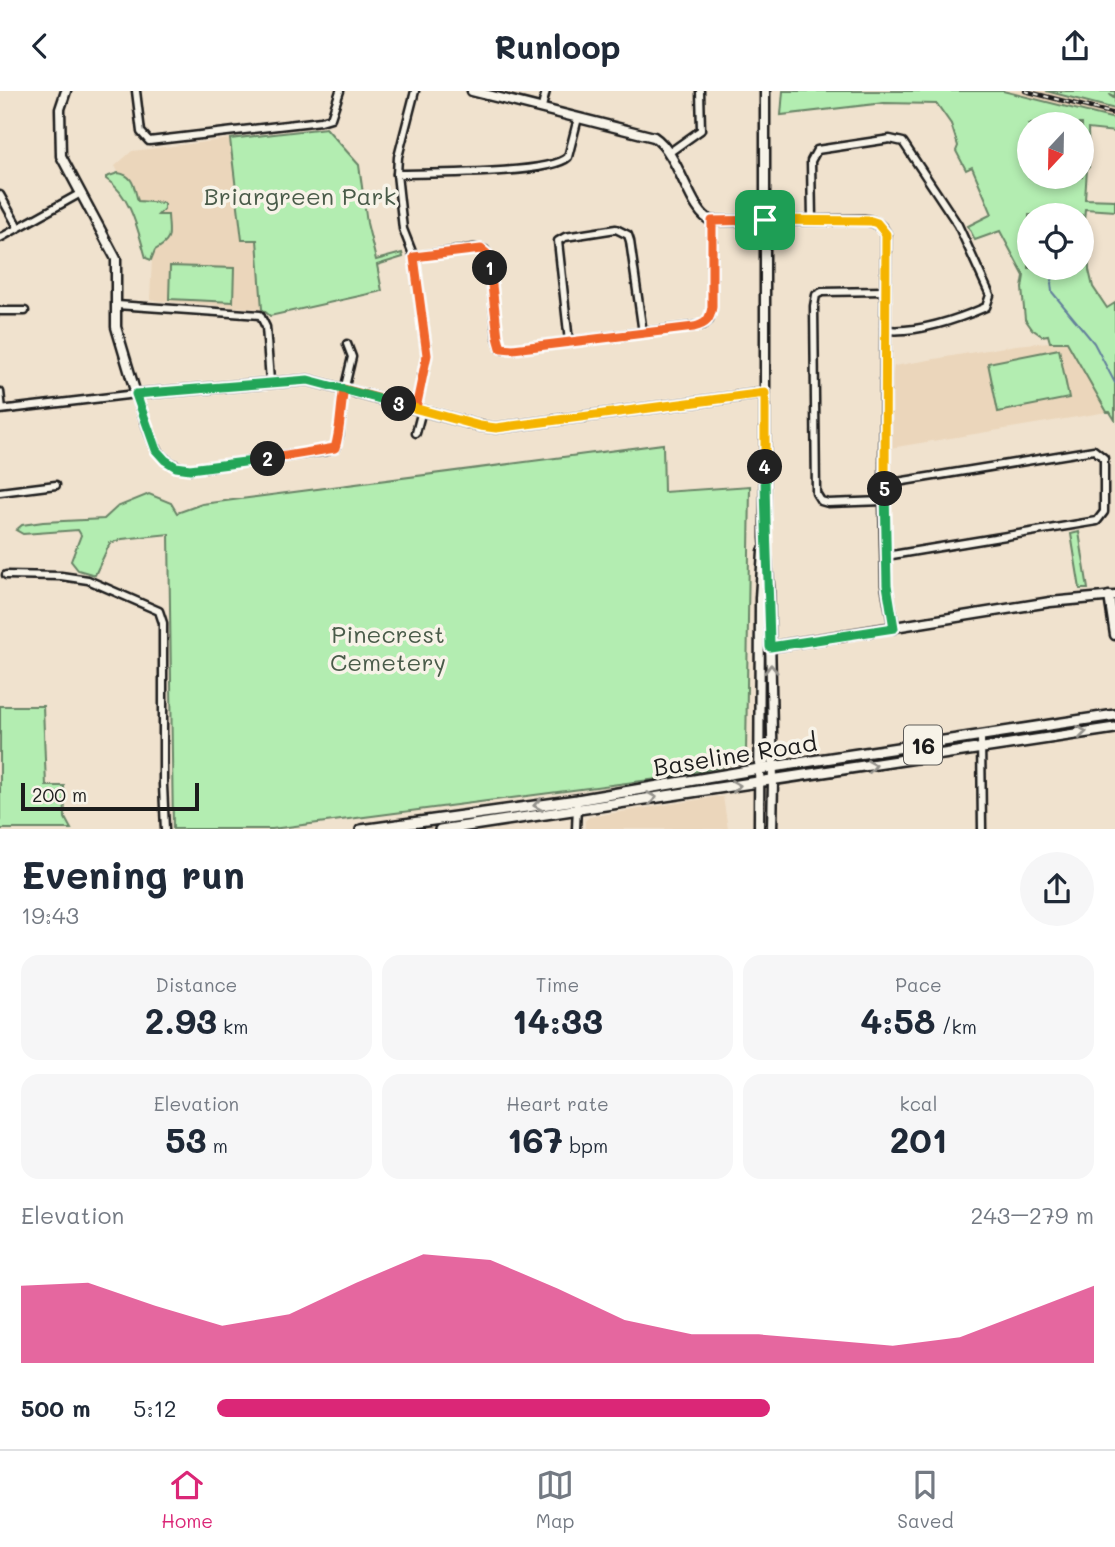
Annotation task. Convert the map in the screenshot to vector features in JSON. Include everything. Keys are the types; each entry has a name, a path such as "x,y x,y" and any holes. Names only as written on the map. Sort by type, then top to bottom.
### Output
{"main road":[{"name":"Baseline Road","path":"361,829 577,800 772,767 1115,715"},
{"name":"Baseline Road","path":"440,829 1115,728"}],"street":[{"path":"66,91 60,109 61,156 116,259 117,334 156,450 165,460 176,467 190,469 335,448 352,357 347,344"},
{"path":"136,91 141,132 149,141 156,141 321,121 331,118 341,91"},
{"path":"415,91 398,157 397,174 403,229 414,257 427,355 416,433"},
{"path":"472,91 654,137 670,152 701,215 712,221 864,220 877,223 886,234 884,501 887,585 894,628"},
{"path":"542,107 546,91"},
{"path":"670,152 701,130 700,91"},
{"path":"759,829 760,598 765,538 765,91"},
{"path":"397,174 500,171 558,163 568,157 578,118"},
{"path":"812,220 811,161 817,150 890,139 903,142 958,225 990,295 986,307 956,321 886,330"},
{"path":"0,238 81,193"},
{"path":"0,195 19,227"},
{"path":"414,257 474,248 485,250 489,258 501,348 513,349 703,325 709,320 712,307 712,221"},
{"path":"569,342 558,241 565,237 616,229 628,235 630,241 643,333"},
{"path":"884,501 828,503 821,501 816,493 814,306 816,295 822,292 885,291"},
{"path":"117,305 260,315 266,327 270,381"},
{"path":"0,311 25,311"},
{"path":"0,392 1,409 270,381 308,380 496,428 765,393"},
{"path":"885,484 1094,450 1104,458 1104,512 1097,521 886,556"},
{"path":"0,492 56,485"},
{"path":"765,538 770,647 772,829"},
{"path":"6,575 61,576 88,580 159,611 163,623 165,829"},
{"path":"770,647 1050,602 1112,596 1115,635"},
{"path":"981,737 982,829"},
{"path":"576,829 577,800"}],"shaded area":[{"path":"1006,91 1046,91 1115,109 1115,119"},
{"path":"230,139 242,240 257,240 262,309 150,300 153,238 115,166 132,151"},
{"path":"1067,342 1107,412 890,448 890,382 894,366 1016,345"},
{"path":"723,797 728,829 585,829 585,821 589,817"}],"green space":[{"path":"783,91 1003,91 1087,112 1017,112 1017,189 1086,189 1085,199 1115,200 1115,211 1094,210 1094,203 1017,203 1017,263 1000,231 975,240 968,226 992,214 972,167 966,170 956,151 958,146 951,124 937,104 884,103 781,115"},
{"path":"1046,91 1115,91 1115,96 1109,95 1115,99 1115,109"},
{"path":"1094,114 1115,119 1115,132 1094,130"},
{"name":"Briargreen Park","path":"326,128 359,165 367,223 376,260 402,253 403,257 377,265 382,291 270,316 262,309 257,240 242,240 230,139"},
{"path":"118,173 130,179 138,201 164,203 164,209 158,215 168,215 169,237 155,250 151,260 146,258 128,204 115,186 106,179"},
{"path":"170,266 234,268 233,302 169,299"},
{"path":"1023,280 1091,280 1107,308 1115,303 1115,420 1110,412 1107,412 1067,342 1050,342 1048,335 1042,336 1032,329 1025,319"},
{"path":"1059,349 1069,398 998,412 988,363"},
{"name":"Pinecrest Cemetery","path":"663,444 664,492 750,486 746,753 730,764 665,778 272,829 173,829 169,534 122,539 110,543 95,575 78,570 71,561 81,535 78,530 23,534 16,530 22,525 43,522 104,519 117,507 149,494 171,503 177,513 202,504"},
{"path":"1079,532 1088,589 1080,589 1071,534"},
{"path":"0,706 43,706 46,786 64,786 65,818 71,829 0,829"}],"waterway":[{"path":"1052,280 1052,292 1094,343 1115,383"}],"railway":[{"path":"1025,91 1115,114"}],"route":[{"path":"765,220 712,221 712,307 709,320 703,325 513,349 501,348 489,258 485,250 474,248 414,257 427,355 416,408 344,389 339,435 335,448 326,451 190,469 176,467 156,450 136,394 308,380 344,389 480,426 496,428 765,393 765,538 770,647 894,628 887,585 884,501 886,234 877,223 864,220 765,220"}]}
